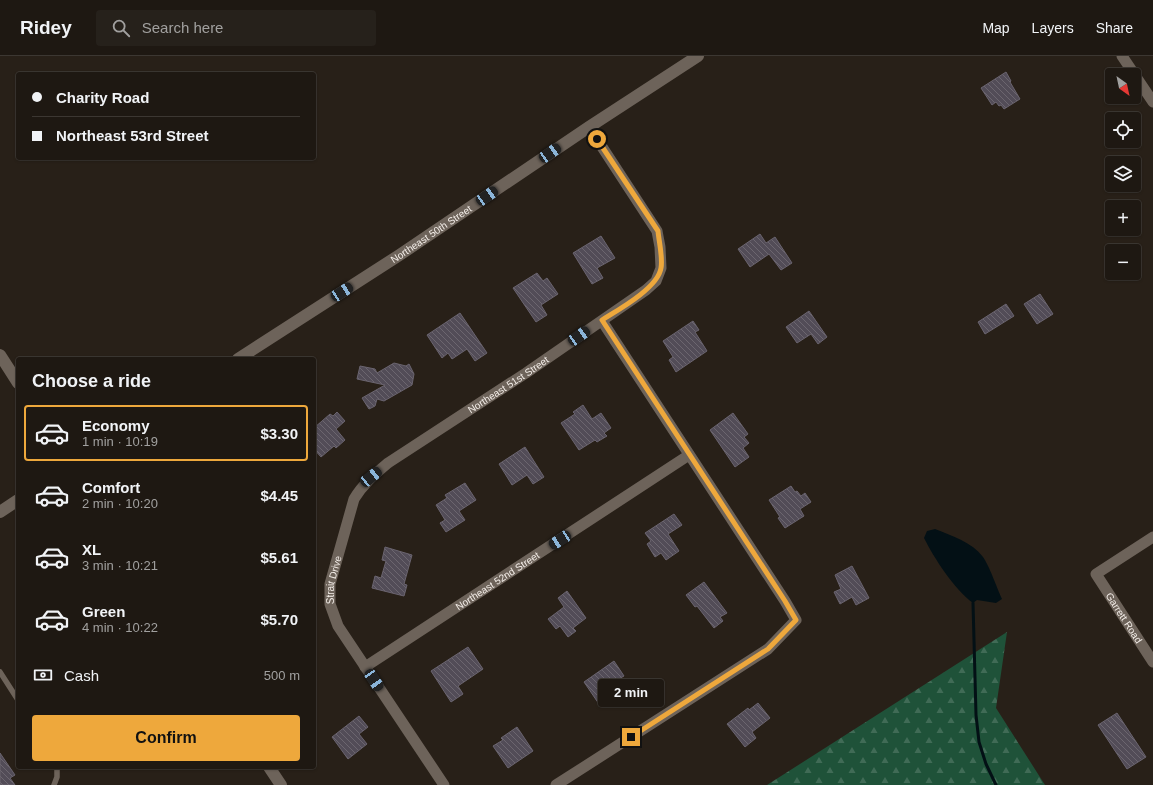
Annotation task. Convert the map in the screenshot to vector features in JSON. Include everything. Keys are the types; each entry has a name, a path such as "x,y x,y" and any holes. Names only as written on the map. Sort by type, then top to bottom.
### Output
{"street":[{"name":"Northeast 50th Street","path":"242,357 398,256 589,127 698,56"},
{"path":"1122,56 1153,102"},
{"name":"Northeast 51st Street","path":"360,488 388,463 526,373 646,290 656,281 661,268 658,231 589,127"},
{"path":"556,785 768,649 796,620 602,320"},
{"path":"0,355 16,380"},
{"name":"Northeast 52nd Street","path":"365,667 689,455"},
{"name":"Strait Drive","path":"360,488 354,499 332,571 329,593 330,604 338,626 444,785"},
{"path":"0,512 16,501"},
{"name":"Garrett Road","path":"1153,537 1096,574 1153,662"},
{"path":"271,769 281,785"}],"lane":[{"path":"0,672 16,697"},
{"path":"54,785 57,777 57,769"}],"green space":[{"path":"1007,632 996,708 1045,785 767,785"}],"shaded area":[{"path":"935,529 967,543 983,557 988,565 1002,599 996,603 977,600 973,603 959,590 939,564 924,538 927,531"}],"building":[{"path":"1006,72 1020,99 1004,109 996,102 992,105 981,88"},
{"path":"760,234 766,243 775,237 792,263 781,270 769,254 750,267 738,249"},
{"path":"601,236 615,258 597,268 603,278 592,284 573,253"},
{"path":"537,273 543,281 547,278 558,294 541,305 547,315 536,322 513,288"},
{"path":"1040,294 1053,314 1037,324 1024,304"},
{"path":"1006,304 1014,316 985,334 978,322"},
{"path":"809,311 827,337 818,344 811,334 797,343 786,327"},
{"path":"460,313 487,353 475,361 467,349 452,359 448,353 442,358 427,335"},
{"path":"693,321 699,330 695,332 707,351 676,372 669,360 673,357 663,341"},
{"path":"394,363 406,366 409,364 414,374 412,385 384,401 377,399 375,406 369,409 362,398 385,385 357,379 360,366 375,369 377,373"},
{"path":"583,405 592,419 601,413 611,428 604,433 607,436 597,442 595,440 579,450 561,423 575,414 573,412"},
{"path":"337,412 345,421 336,429 345,440 336,448 334,446 321,457 316,451 316,426 330,414 333,416"},
{"path":"733,413 748,434 744,437 749,443 743,448 749,457 735,467 710,430"},
{"path":"525,447 544,477 533,484 527,475 512,485 499,464"},
{"path":"465,483 476,500 459,511 465,520 446,532 440,523 445,520 436,505 447,498 445,495"},
{"path":"791,486 795,492 797,491 801,496 805,493 811,502 800,509 804,516 785,528 769,500"},
{"path":"674,514 682,525 668,534 679,551 666,560 661,553 655,557 647,544 651,541 645,533"},
{"path":"385,547 412,555 404,584 407,585 404,596 372,588 375,576 381,578 386,561 382,560"},
{"path":"852,566 869,598 856,605 852,597 840,604 834,592 841,589 835,575"},
{"path":"704,582 727,613 720,617 723,621 714,628 697,606 695,607 686,595"},
{"path":"567,591 586,618 573,628 576,631 568,637 560,626 556,629 548,619 564,607 558,598"},
{"path":"468,647 483,669 458,686 463,694 451,702 431,671"},
{"path":"614,661 624,676 617,680 626,692 616,699 613,694 599,704 584,682"},
{"path":"758,703 770,718 752,732 756,738 745,747 727,724 748,708 749,710"},
{"path":"1117,713 1146,757 1127,769 1098,725"},
{"path":"359,716 368,727 359,734 367,744 348,759 332,737"},
{"path":"517,727 533,751 508,768 493,746 503,740 501,738"},
{"path":"0,753 15,775 10,778 15,785 0,785"}],"waterway":[{"path":"973,603 976,715 979,742 986,764 996,785"}],"route":[{"path":"597,139 658,231 661,268 656,281 646,290 602,320 796,620 768,649 631,737"}]}
